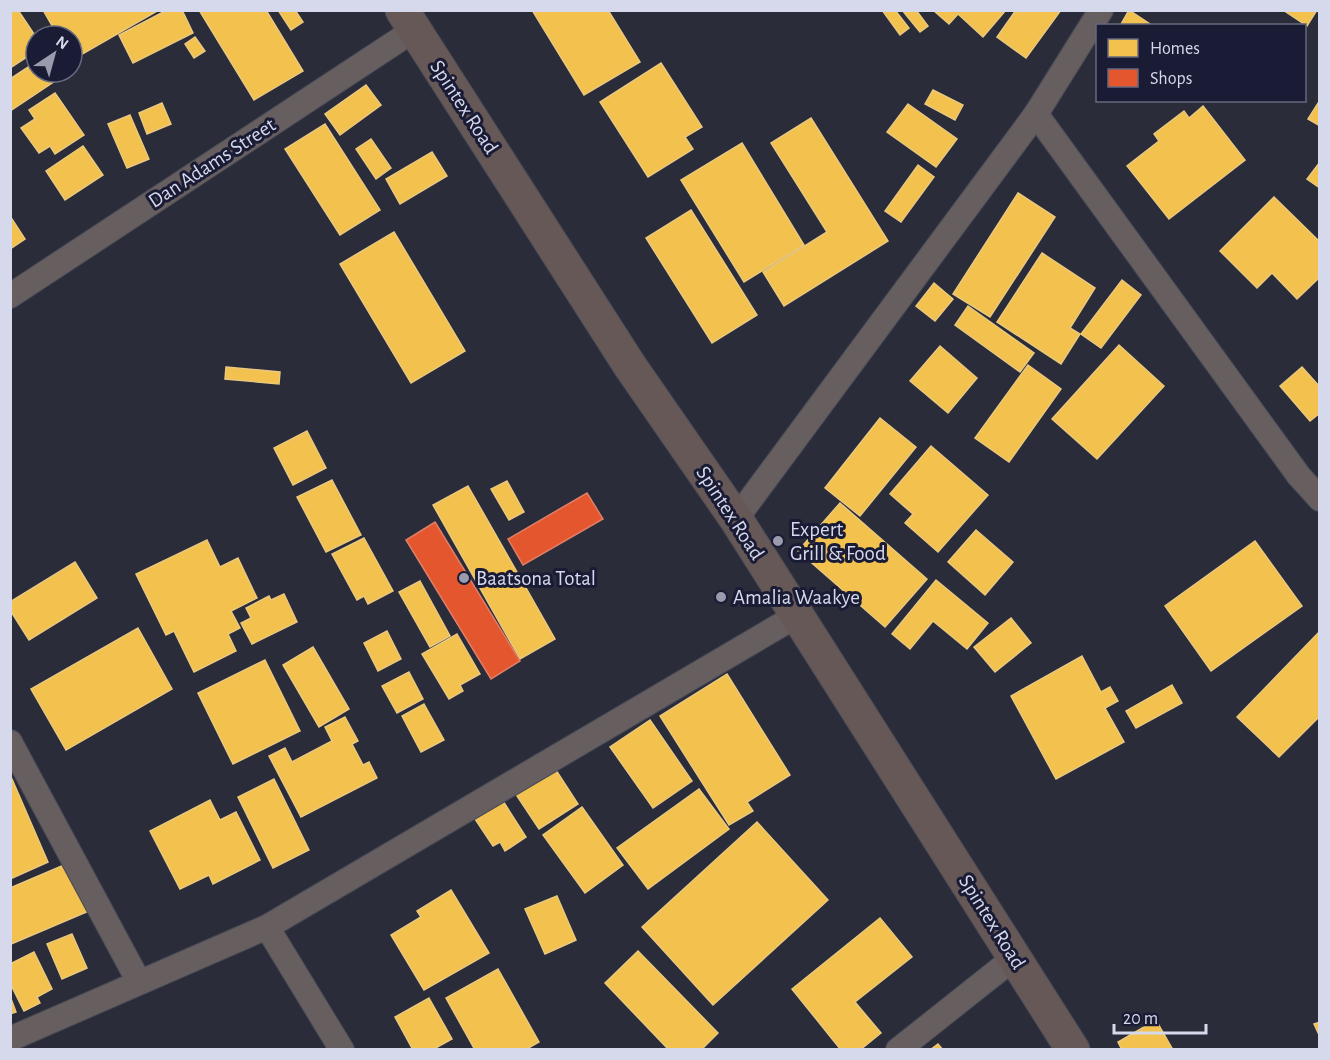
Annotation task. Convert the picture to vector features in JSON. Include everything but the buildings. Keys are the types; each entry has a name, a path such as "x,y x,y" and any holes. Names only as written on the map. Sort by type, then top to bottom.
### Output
{"main road":[{"name":"Spintex Road","path":"408,20 630,366 736,519 1073,1050"}],"street":[{"path":"736,519 1036,114 1101,10"},
{"name":"Dan Adams Street","path":"10,296 408,20"},
{"path":"1036,114 1299,476 1320,500"},
{"path":"10,1039 267,927 796,615"},
{"path":"10,742 139,982"},
{"path":"267,927 342,1050"},
{"path":"898,1050 1014,958"}],"place":[{"name":"Expert Grill & Food","path":"778,541"},
{"name":"Baatsona Total","path":"464,578"},
{"name":"Amalia Waakye","path":"721,597"}]}
